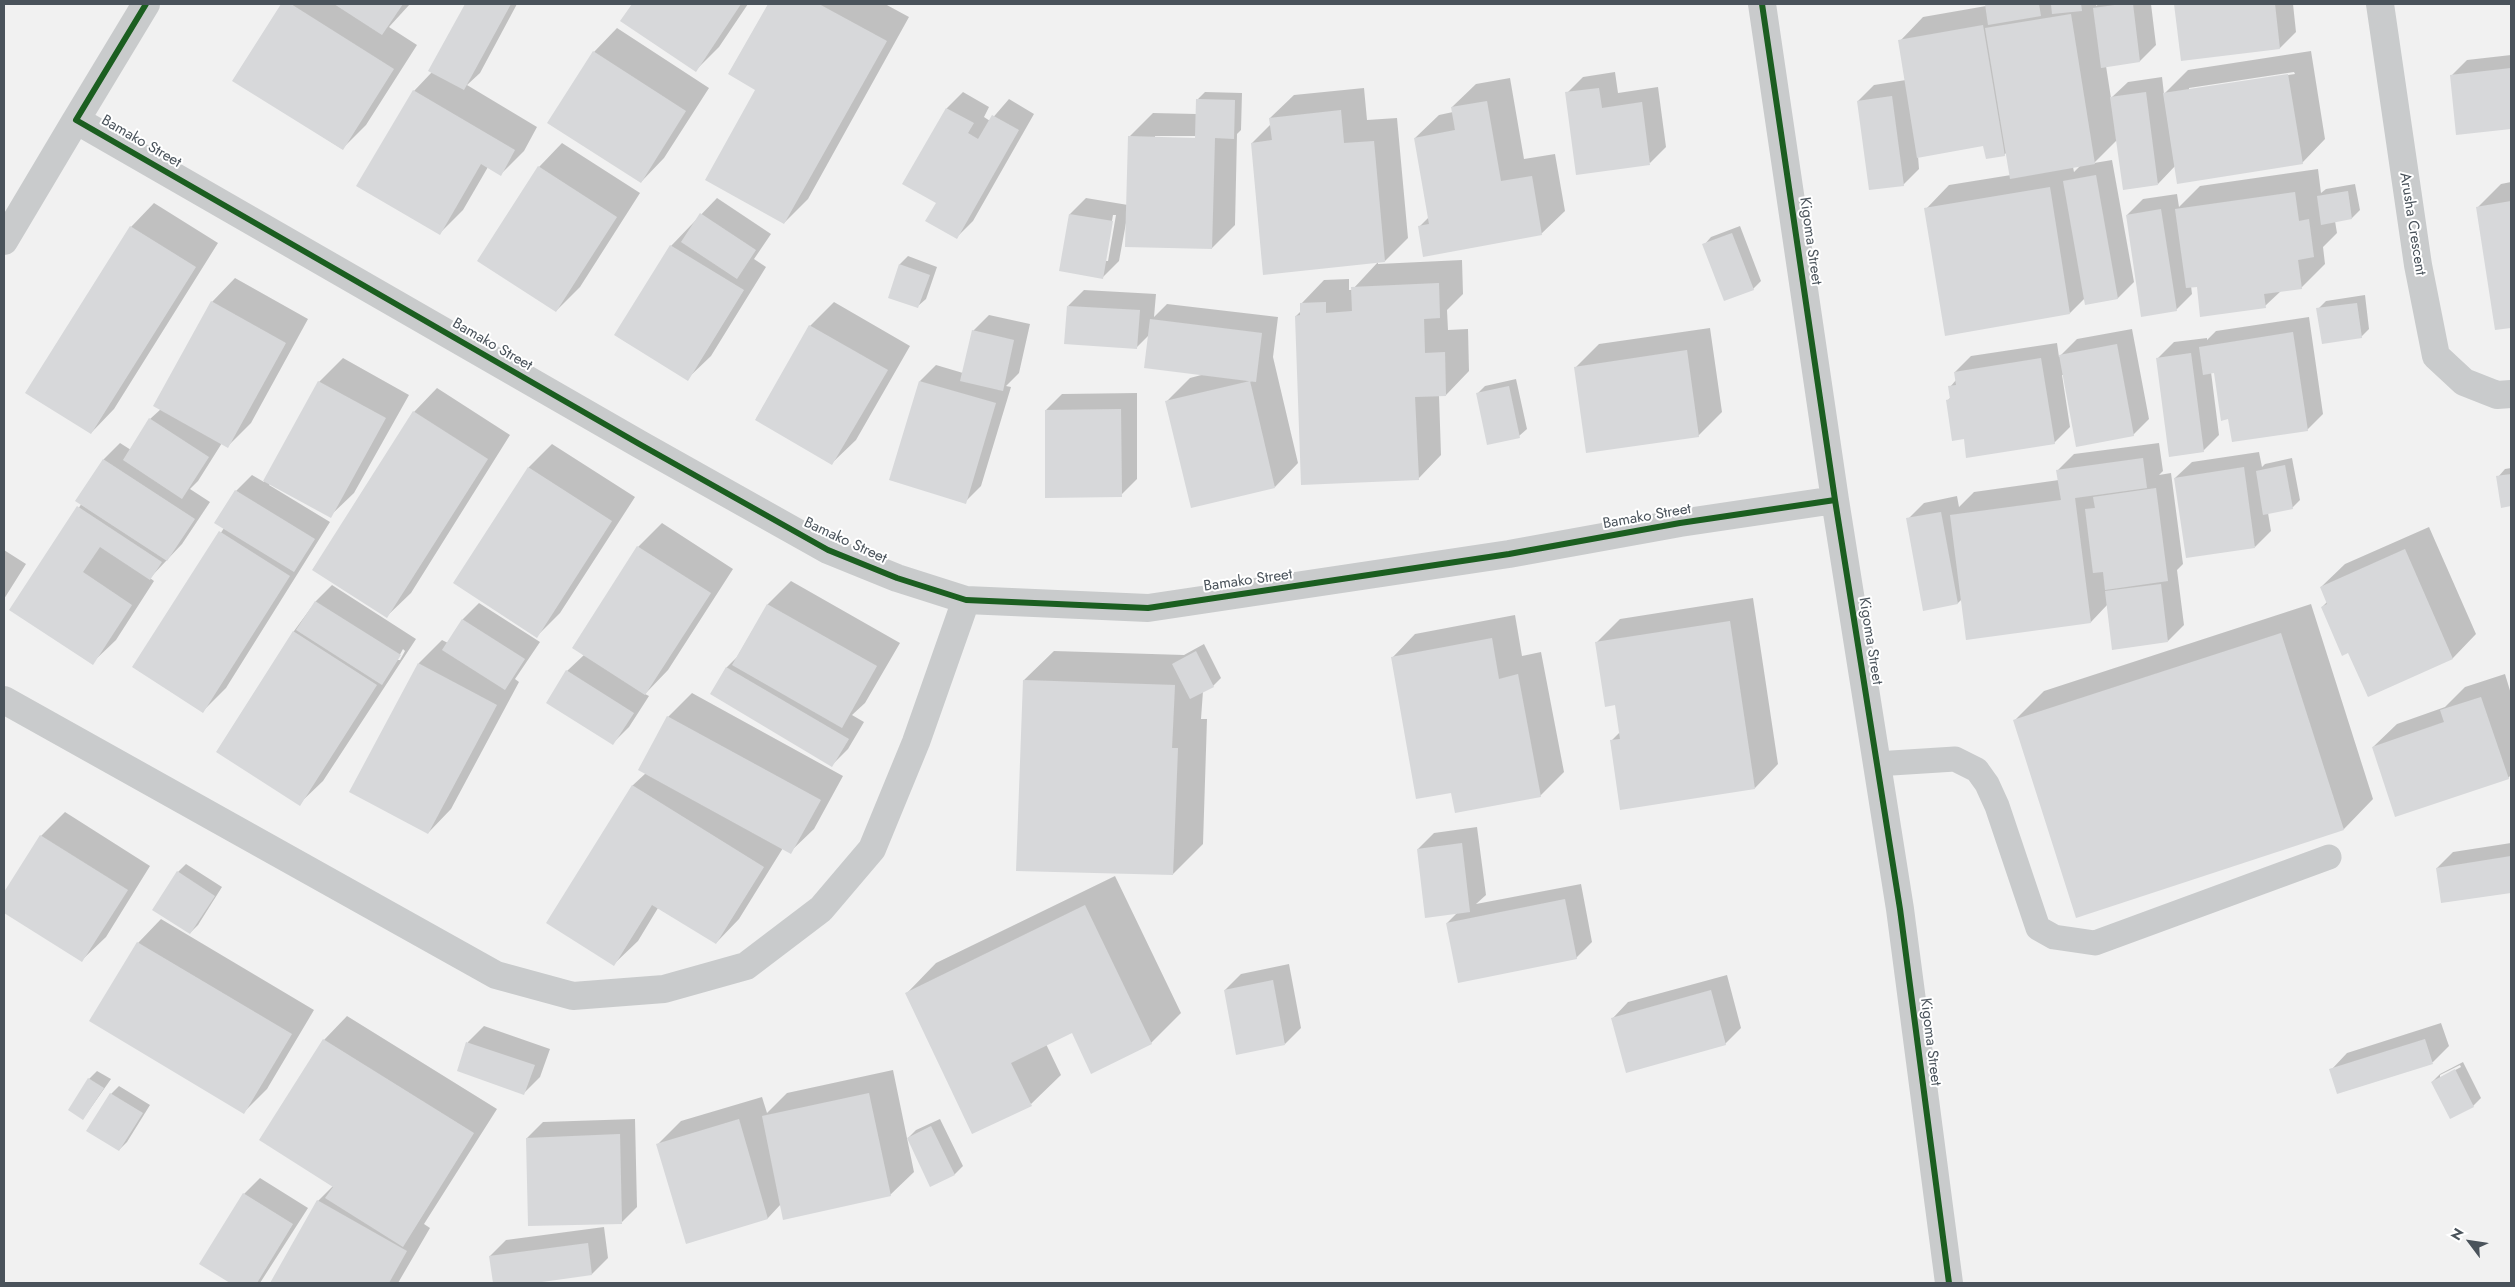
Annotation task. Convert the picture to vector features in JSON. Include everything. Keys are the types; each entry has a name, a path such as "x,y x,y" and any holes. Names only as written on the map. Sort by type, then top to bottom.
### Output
{"street":[{"name":"Bamako Street","path":"146,4 76,120 640,445 828,550 897,578 966,600 1148,608 1509,554 1680,523 1835,500"},
{"name":"Kigoma Street","path":"1762,4 1835,500 1900,909 1949,1283"},
{"name":"Arusha Crescent","path":"2380,4 2418,265 2436,356 2464,382 2497,395 2511,394"},
{"path":"4,241 76,120"},
{"path":"4,700 496,975 573,996 664,989 746,966 822,910 872,849 916,742 966,600"}],"lane":[{"path":"1876,764 1955,759 1977,770 1987,784 1997,806 2038,928 2054,938 2095,943 2329,857"}],"building":[{"path":"281,4 291,4 394,69 343,150 232,81"},
{"path":"334,4 403,4 382,35"},
{"path":"465,4 511,4 464,90 428,71"},
{"path":"632,4 741,4 696,72 620,21"},
{"path":"768,4 819,4 887,41 784,224 705,180 755,90 728,74"},
{"path":"1985,4 2039,4 2041,16 1988,25"},
{"path":"2051,4 2081,4 2082,11 2052,14"},
{"path":"2133,4 2140,62 2101,68 2093,8"},
{"path":"2174,4 2275,4 2280,49 2181,61"},
{"path":"2071,14 2095,164 2010,179 1985,28"},
{"path":"1983,25 2005,156 1986,159 1983,146 1917,158 1898,40"},
{"path":"593,51 686,111 641,183 547,123"},
{"path":"2511,68 2511,129 2456,135 2450,75"},
{"path":"2288,74 2303,164 2177,184 2163,93"},
{"path":"1599,88 1602,108 1642,102 1650,165 1576,175 1565,92"},
{"path":"413,90 515,150 501,176 481,164 440,235 356,186"},
{"path":"2146,92 2158,185 2123,190 2110,97"},
{"path":"1892,96 1904,186 1869,190 1857,101"},
{"path":"1196,99 1235,100 1234,139 1215,138 1212,249 1125,247 1128,136 1195,138"},
{"path":"1487,101 1501,181 1532,176 1542,235 1423,257 1418,226 1429,224 1414,138 1455,130 1451,107"},
{"path":"946,108 974,123 968,133 978,139 992,115 1019,130 957,239 925,221 936,203 902,184"},
{"path":"1341,110 1344,143 1374,141 1385,262 1263,275 1251,143 1272,140 1269,118"},
{"path":"538,166 617,217 556,312 477,261"},
{"path":"2096,175 2118,299 2085,305 2063,181"},
{"path":"2050,187 2070,314 1945,336 1924,208"},
{"path":"2348,191 2352,219 2321,225 2317,196"},
{"path":"2295,192 2299,221 2309,219 2314,257 2298,260 2302,289 2264,294 2266,308 2200,317 2197,287 2186,288 2175,209"},
{"path":"2511,201 2511,328 2495,330 2476,207"},
{"path":"2161,209 2177,311 2141,317 2126,215"},
{"path":"700,213 756,250 737,279 681,242"},
{"path":"1069,214 1113,221 1103,279 1059,271"},
{"path":"130,226 196,267 91,434 25,393"},
{"path":"1732,233 1754,290 1724,301 1702,244"},
{"path":"670,245 744,290 688,381 614,335"},
{"path":"899,264 930,275 918,308 888,298"},
{"path":"1439,283 1440,318 1424,319 1425,353 1445,352 1446,396 1415,397 1419,480 1301,485 1295,316 1300,315 1300,303 1326,302 1326,313 1352,311 1351,287"},
{"path":"211,301 286,343 228,448 153,406"},
{"path":"2357,303 2362,338 2322,344 2316,308"},
{"path":"1067,306 1140,310 1137,349 1064,344"},
{"path":"1150,319 1262,333 1256,382 1144,368"},
{"path":"809,325 888,370 832,465 755,420"},
{"path":"972,330 1014,340 1003,391 960,381"},
{"path":"2293,332 2308,431 2232,442 2228,419 2221,421 2214,373 2203,375 2199,347"},
{"path":"2117,344 2134,436 2076,447 2059,355"},
{"path":"1687,350 1699,437 1586,453 1574,367"},
{"path":"2191,353 2204,452 2169,457 2156,358"},
{"path":"2041,358 2055,444 1966,458 1964,439 1952,441 1946,400 1950,399 1948,386 1956,385 1954,372"},
{"path":"318,381 386,418 331,518 263,481"},
{"path":"919,381 996,403 966,504 889,480"},
{"path":"1250,381 1275,488 1191,508 1165,401"},
{"path":"1509,386 1520,438 1487,445 1476,393"},
{"path":"1121,409 1122,497 1045,498 1045,410"},
{"path":"413,411 488,459 387,618 312,570"},
{"path":"149,418 209,457 182,499 123,460"},
{"path":"2143,458 2147,488 2075,498 2091,623 1966,640 1950,515 2061,500 2056,470"},
{"path":"103,459 195,519 167,561 75,501"},
{"path":"2285,465 2293,509 2263,515 2256,471"},
{"path":"528,467 612,521 537,638 453,583"},
{"path":"2244,467 2255,548 2186,558 2174,478"},
{"path":"2511,474 2511,506 2501,508 2496,476"},
{"path":"2156,488 2168,581 2105,590 2103,572 2093,573 2085,509 2095,508 2093,497"},
{"path":"235,490 315,539 294,572 214,523"},
{"path":"77,506 162,562 150,580 100,547 83,572 132,605 93,665 9,610"},
{"path":"1941,512 1958,604 1923,611 1906,518"},
{"path":"219,531 290,576 203,713 132,667"},
{"path":"637,546 711,593 645,695 572,648"},
{"path":"2405,549 2453,659 2368,697 2348,653 2342,656 2321,607 2327,604 2320,587"},
{"path":"2161,584 2168,642 2112,650 2105,591"},
{"path":"315,601 401,655 382,685 296,630"},
{"path":"767,604 877,666 842,728 732,665"},
{"path":"462,619 525,659 505,690 442,650"},
{"path":"1730,621 1755,789 1620,810 1610,740 1620,739 1615,705 1605,707 1595,642"},
{"path":"293,631 377,685 300,806 216,752"},
{"path":"2281,633 2344,830 2076,918 2013,720"},
{"path":"1492,638 1499,679 1518,674 1541,797 1455,813 1451,793 1416,799 1391,657"},
{"path":"1196,651 1214,687 1190,699 1172,664"},
{"path":"418,663 497,705 428,834 349,792"},
{"path":"726,667 849,739 832,767 710,694"},
{"path":"566,670 634,713 613,745 546,703"},
{"path":"1023,680 1175,685 1172,748 1178,748 1173,875 1016,871"},
{"path":"2481,697 2509,779 2395,817 2372,747 2444,722 2440,710"},
{"path":"667,716 821,800 791,854 638,770"},
{"path":"632,785 764,867 716,944 652,905 614,966 546,923"},
{"path":"40,835 128,890 82,962 4,913 4,892"},
{"path":"1462,843 1470,912 1425,918 1417,849"},
{"path":"2511,856 2511,893 2441,903 2436,868"},
{"path":"177,871 215,896 190,934 152,910"},
{"path":"1565,899 1577,959 1458,983 1446,923"},
{"path":"1085,905 1152,1044 1091,1074 1072,1033 1011,1063 1032,1106 972,1134 905,993"},
{"path":"137,942 292,1034 244,1114 89,1021"},
{"path":"1273,980 1285,1045 1236,1055 1224,990"},
{"path":"1711,990 1726,1045 1626,1073 1611,1018"},
{"path":"323,1039 474,1133 403,1247 325,1198 333,1187 259,1140"},
{"path":"2425,1039 2433,1064 2337,1094 2329,1069"},
{"path":"466,1042 535,1065 524,1095 457,1071"},
{"path":"2455,1069 2474,1107 2450,1119 2431,1082"},
{"path":"88,1078 104,1088 83,1120 68,1110"},
{"path":"110,1093 143,1113 119,1151 86,1131"},
{"path":"869,1093 891,1196 783,1220 762,1116"},
{"path":"739,1119 768,1219 686,1244 656,1144"},
{"path":"931,1126 955,1175 930,1187 907,1138"},
{"path":"620,1134 622,1224 528,1226 526,1138"},
{"path":"243,1193 293,1224 257,1283 230,1283 199,1264"},
{"path":"317,1200 407,1251 389,1283 270,1283"},
{"path":"588,1243 592,1275 535,1283 493,1283 489,1256"}],"cycle path":[{"path":"146,4 76,120 641,445 828,550 897,578 966,600 1148,608 1509,554 1680,523 1835,500"},
{"path":"1762,4 1835,500 1900,909 1949,1283"}]}
